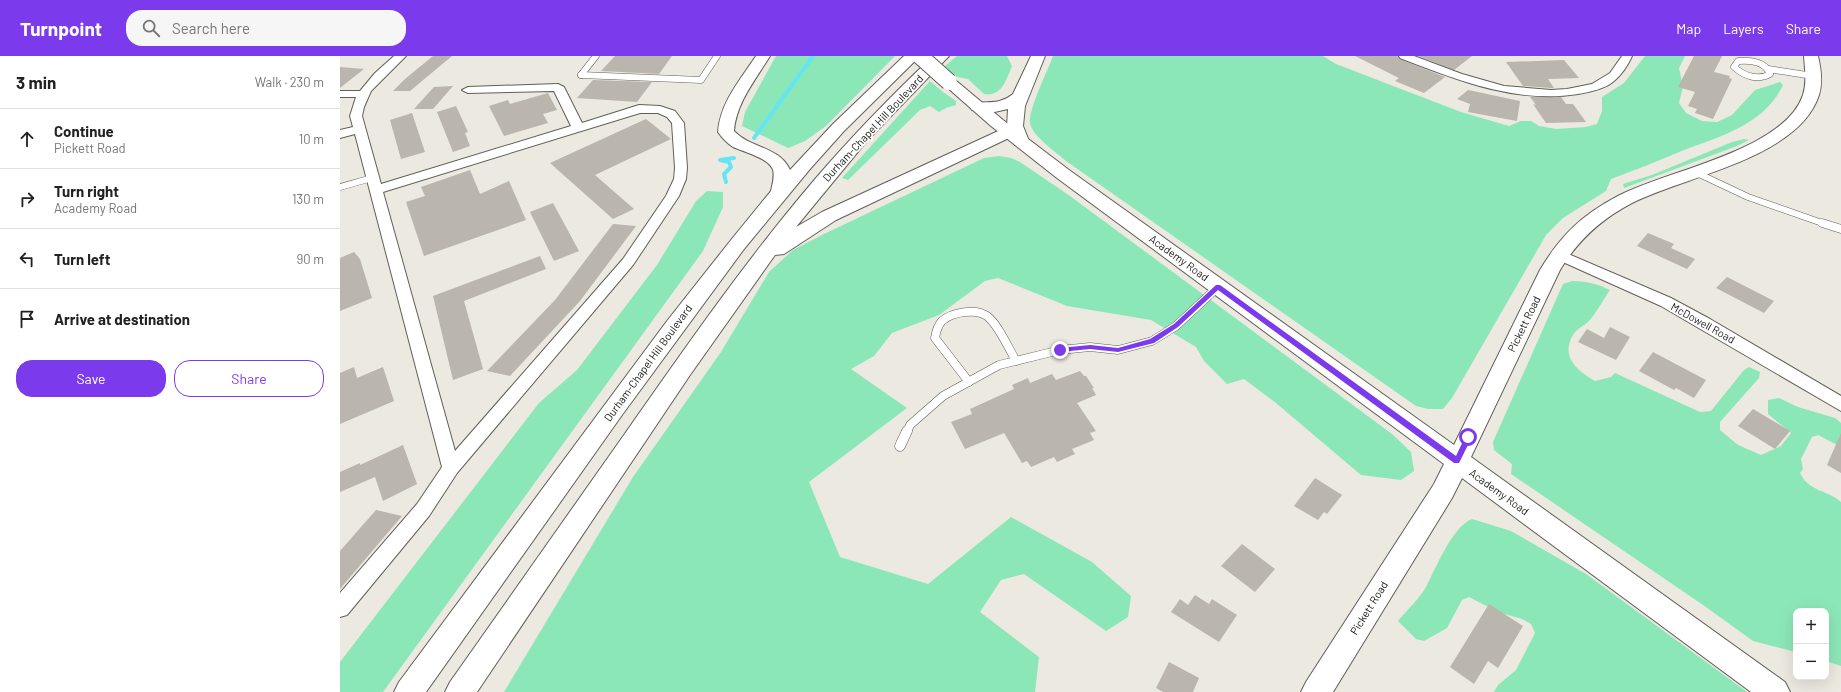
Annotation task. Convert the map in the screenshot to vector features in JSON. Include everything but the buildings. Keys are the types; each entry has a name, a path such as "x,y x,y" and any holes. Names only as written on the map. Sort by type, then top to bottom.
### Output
{"main road":[{"path":"763,56 732,106 727,117 726,132 740,144 770,157 777,162 782,172 780,193"},
{"name":"Durham-Chapel Hill Boulevard","path":"409,692 683,315 734,248 780,193 830,138 913,56"},
{"name":"Academy Road","path":"920,56 1015,137 1218,287 1775,692"},
{"name":"Durham-Chapel Hill Boulevard","path":"460,692 754,267 849,152 900,97 942,56"},
{"path":"754,267 800,233 830,216 1015,137 1015,118 1021,96 1038,56"},
{"name":"Pickett Road","path":"1316,692 1442,491 1559,255 1571,237 1583,226 1611,208 1654,187 1761,145 1784,132 1806,106 1811,95 1813,76 1811,56"},
{"path":"978,107 1002,107 1010,104 1021,96"}],"street":[{"path":"402,56 381,74 363,94 357,108 356,116 373,184 451,468"},
{"path":"1404,56 1471,81 1492,87 1544,93 1586,89 1601,83 1612,77 1621,68 1627,56"},
{"path":"468,90 558,87 578,127"},
{"path":"340,94 363,94"},
{"path":"340,608 423,510 451,468 628,262 662,212 680,179 681,168 678,123 671,114 660,110 639,109 373,184"},
{"path":"340,134 359,129"},
{"name":"McDowell Road","path":"1559,255 1666,302 1705,323 1841,404"}],"lane":[{"path":"596,56 581,75 701,80 717,56"},
{"path":"1768,69 1770,74 1758,78 1746,75 1734,67 1735,63 1746,58 1768,69 1813,76"},
{"path":"1695,172 1720,185 1751,198 1841,229"},
{"path":"340,187 373,184"},
{"path":"900,446 910,424 943,396 999,366 1060,350 1090,347 1118,350 1152,341 1176,326 1218,287"},
{"path":"969,382 935,338 937,328 944,319 963,313 979,313 988,316 1016,361"}],"green space":[{"path":"776,56 895,56 826,126 805,141 788,148 742,126 745,112"},
{"path":"957,56 1007,56 1012,66 1005,82 999,90 995,93 984,94 968,79 957,77 945,66"},
{"path":"1053,56 1323,56 1336,64 1461,112 1509,126 1521,121 1531,121 1539,126 1556,129 1586,127 1597,124 1602,111 1602,97 1624,83 1645,56 1685,56 1679,68 1683,87 1679,103 1686,113 1702,121 1717,122 1732,115 1755,90 1780,82 1783,85 1765,110 1741,127 1727,134 1611,179 1606,191 1563,218 1546,235 1452,398 1443,409 1428,409 1416,406 1066,161 1045,144 1032,128 1030,117 1035,100"},
{"path":"930,81 956,101 956,105 939,112 930,106 920,110 848,180 842,178"},
{"path":"1744,139 1749,140 1737,146 1624,188 1623,184 1652,175 1732,142"},
{"path":"999,156 1011,158 1020,162 1070,196 1392,434 1411,452 1414,471 1401,480 1361,475 1276,403 1244,379 1227,384 1204,361 1196,347 1151,320 1067,306 998,278 985,281 939,315 892,333 874,356 851,369 907,408 809,482 840,557 928,584 1011,517 1092,562 1131,596 1128,617 1106,631 1024,574 1001,580 980,612 1039,657 1035,692 504,692 633,477 721,352 769,272 793,250 824,234 984,158"},
{"path":"707,191 723,192 723,207 703,251 383,692 340,692 340,662 539,403 577,370 657,265 696,201"},
{"path":"1572,281 1592,283 1610,290 1587,323 1574,333 1570,343 1570,357 1573,362 1577,368 1595,381 1611,377 1615,373 1700,412 1711,411 1744,370 1749,367 1760,372 1759,378 1720,422 1720,430 1738,445 1761,455 1781,446 1791,433 1768,414 1768,400 1779,398 1798,407 1835,418 1841,423 1841,447 1818,435 1812,437 1801,459 1803,469 1800,473 1808,484 1841,502 1841,666 1829,662 1829,608 1793,608 1793,651 1753,641 1706,607 1511,474 1512,464 1494,450 1493,442 1563,284"},
{"path":"1472,519 1511,531 1586,574 1747,692 1494,692 1498,685 1516,670 1535,633 1531,624 1522,619 1498,612 1469,597 1462,600 1447,628 1424,641 1416,639 1398,621 1426,587 1451,539 1465,523"}],"waterway":[{"path":"754,138 813,56"},
{"path":"726,182 724,174 731,167 729,162 720,160 734,158"}],"route":[{"path":"1060,350 1090,347 1118,350 1152,341 1176,326 1218,287 1457,461 1468,437"}]}
